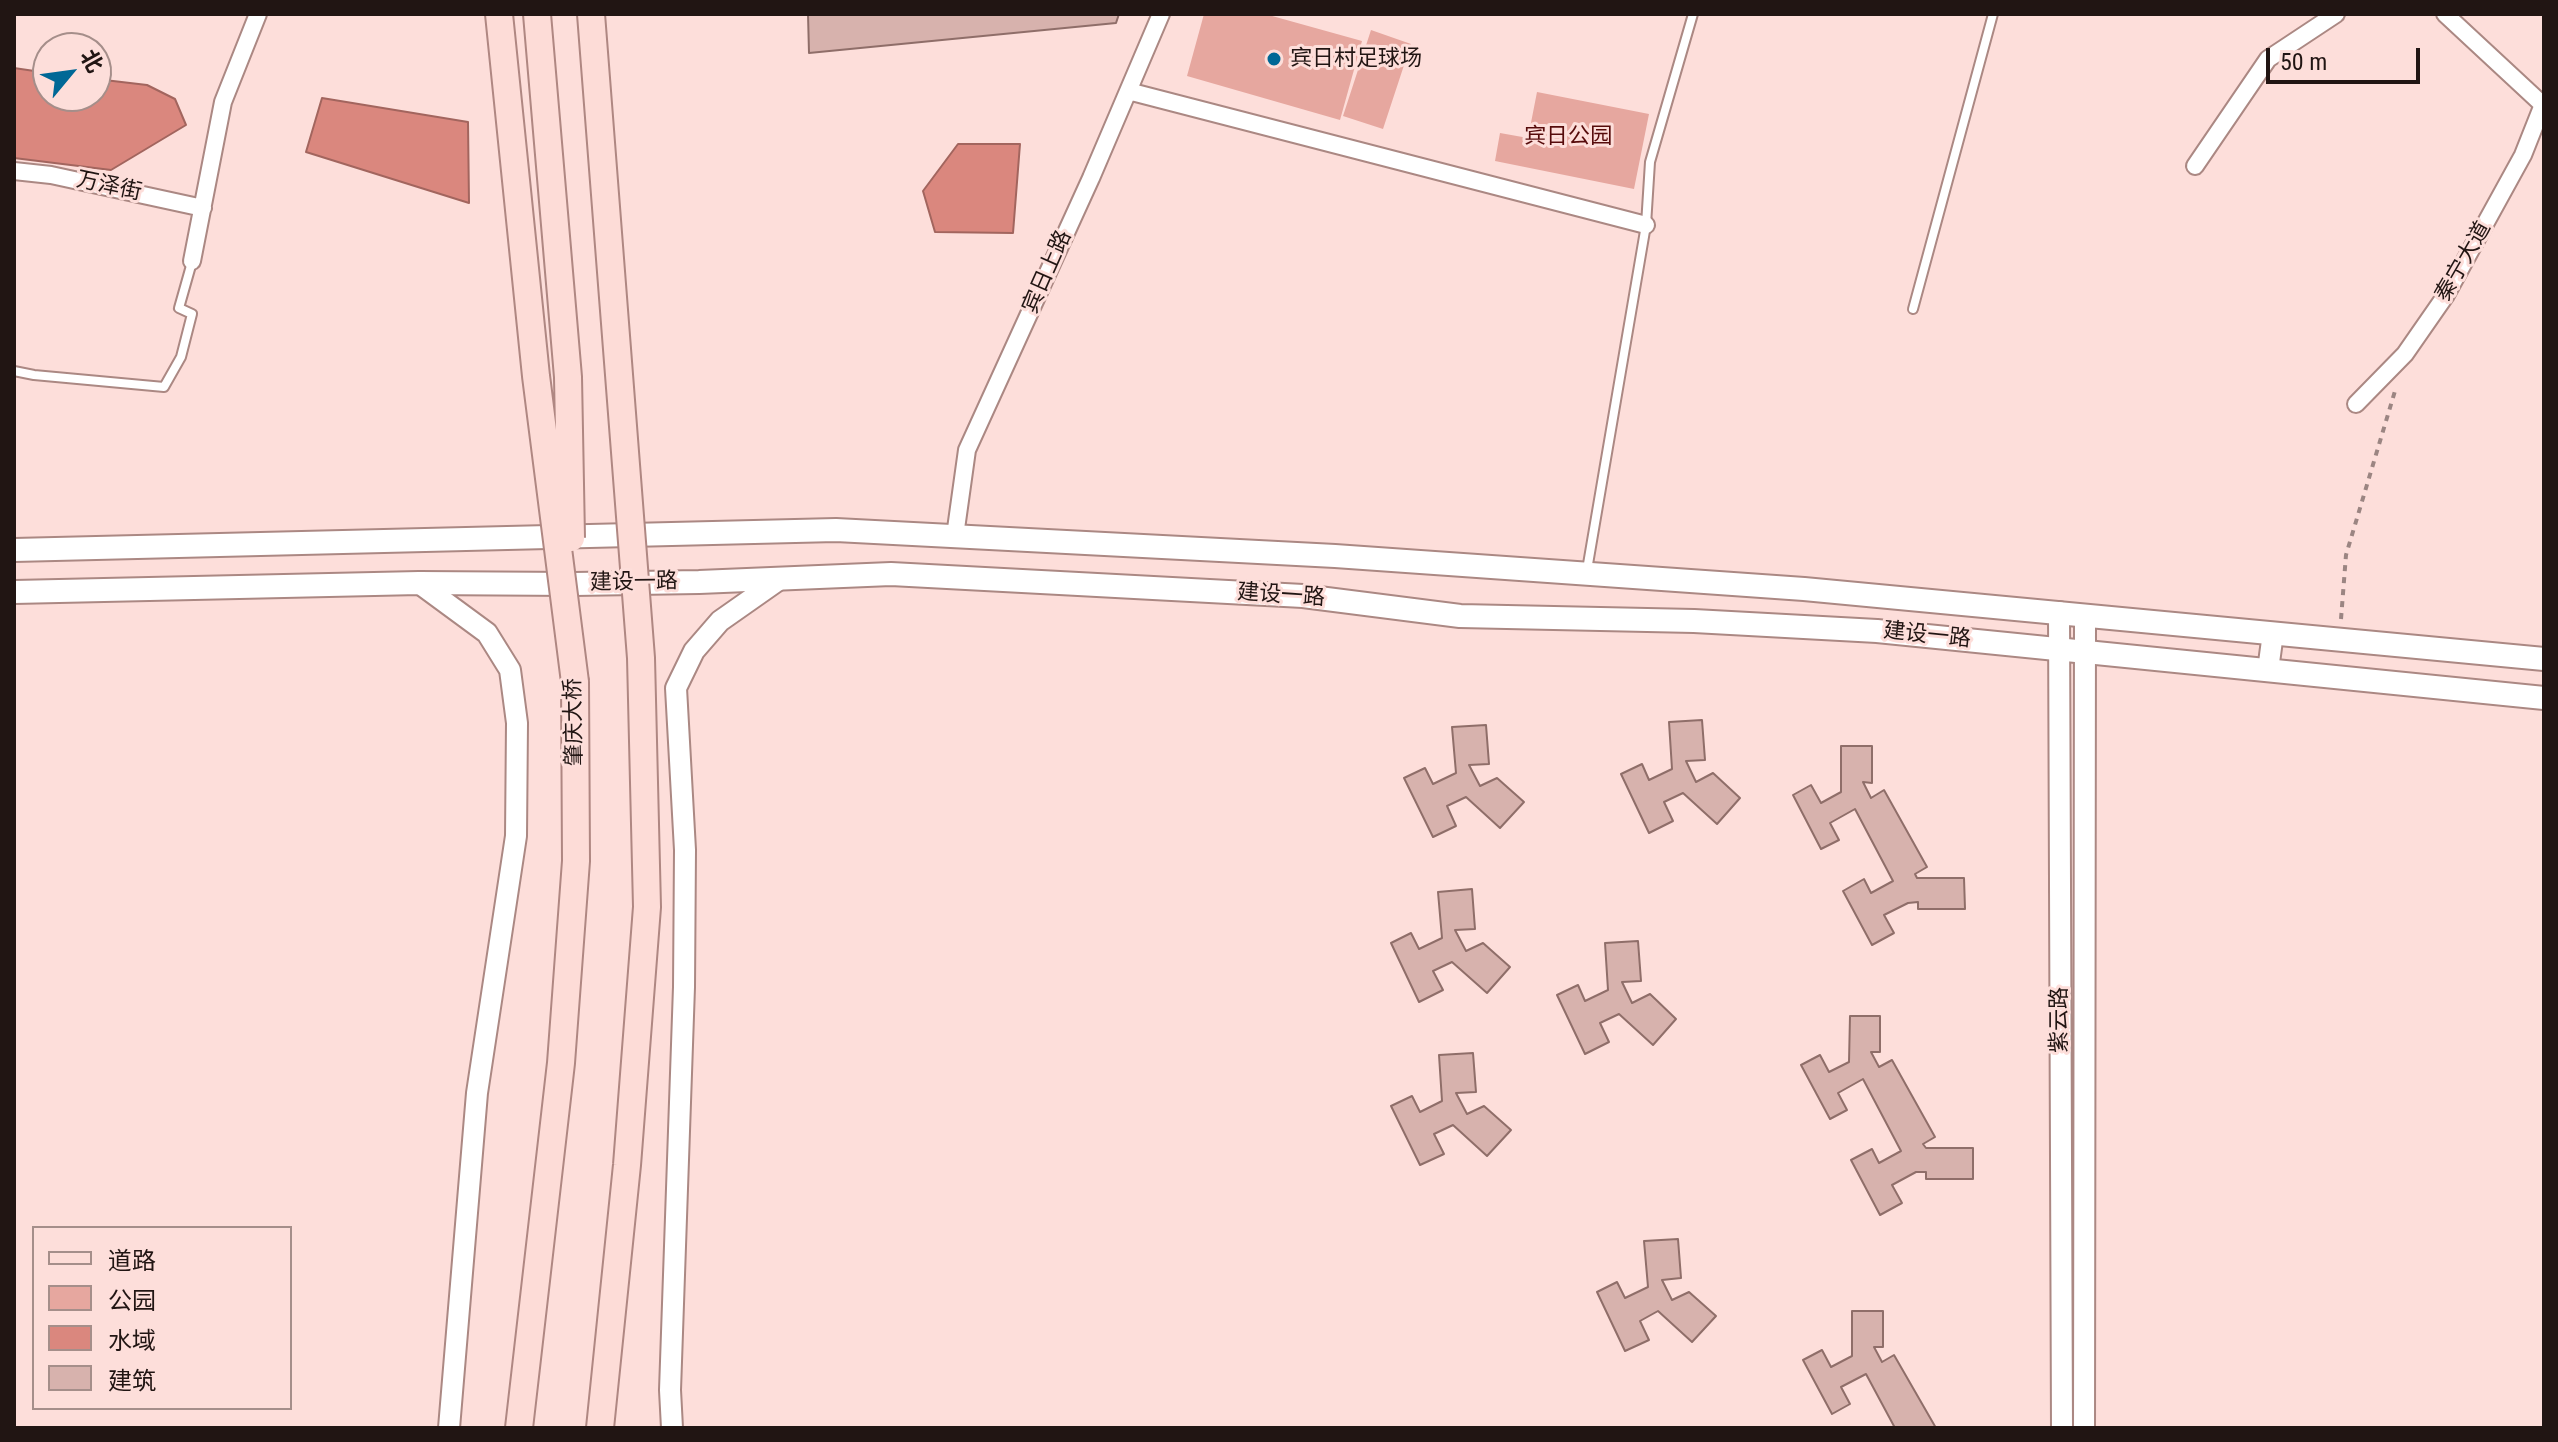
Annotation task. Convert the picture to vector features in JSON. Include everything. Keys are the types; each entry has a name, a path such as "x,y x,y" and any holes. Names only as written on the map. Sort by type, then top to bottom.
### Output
{"main road":[{"path":"499,14 536,376 575,682"},
{"name":"肇庆大桥","path":"519,1428 561,1063 576,861 568,377 537,14"},
{"path":"591,14 641,658 647,907 627,1165 600,1428"},
{"name":"建设一路","path":"14,550 836,530 1335,556 1804,589 2544,659"},
{"name":"建设一路","path":"14,592 419,583 777,581 891,574 1303,596 1460,616 1694,621 1877,631 2544,698"}],"street":[{"path":"192,261 223,102 258,14"},
{"name":"宾日上路","path":"955,536 967,450 1161,14"},
{"path":"2195,166 2268,59 2336,14"},
{"path":"2445,14 2544,104"},
{"path":"1128,91 1646,225"},
{"name":"秦宁大道","path":"2356,404 2405,354 2446,295 2523,155 2544,104"},
{"name":"万泽街","path":"14,171 51,175 203,208"},
{"path":"672,1428 670,1390 684,987 685,850 676,688 694,651 720,621 777,581"},
{"path":"419,583 487,633 510,670 517,723 516,836 477,1093 449,1428"},
{"name":"紫云路","path":"2059,612 2062,1428"},
{"name":"紫云路","path":"2084,1428 2085,616"},
{"path":"2268,670 2273,633"},
{"path":"435,1428 452,1390"},
{"path":"661,1428 670,1390"}],"lane":[{"path":"1587,574 1646,225 1650,162 1693,14"},
{"path":"1913,309 1993,14"},
{"path":"14,371 164,387 181,357 192,314 179,308 192,261"}],"path":[{"path":"2339,640 2346,555 2405,354"}],"green space":[{"name":"宾日村足球场","path":"1204,14 1265,14 1362,41 1340,120 1187,76"},
{"path":"1371,30 1411,44 1383,129 1343,116"},
{"name":"宾日公园","path":"1537,92 1649,114 1634,189 1495,161 1500,133 1528,138"}],"water":[{"path":"14,68 32,71 32,112 112,112 112,81 147,85 175,99 186,125 111,170 14,158"},
{"path":"322,98 468,122 469,203 306,152"},
{"path":"958,144 1020,144 1013,233 935,232 923,191"}],"building":[{"path":"808,14 1119,14 1116,23 809,53"},
{"path":"1702,720 1705,760 1686,761 1696,782 1713,773 1740,798 1717,824 1683,793 1664,802 1673,821 1649,833 1621,774 1642,764 1649,780 1672,769 1669,722"},
{"path":"1486,725 1489,764 1469,765 1480,786 1497,778 1524,802 1500,828 1466,797 1447,806 1456,826 1433,837 1404,778 1425,768 1433,784 1456,773 1452,727"},
{"path":"1841,746 1872,746 1872,783 1863,782 1871,798 1884,790 1927,867 1915,874 1917,878 1964,878 1965,909 1918,909 1918,902 1908,903 1884,915 1894,933 1872,945 1843,891 1864,879 1871,893 1893,881 1855,809 1830,823 1839,840 1821,849 1793,795 1811,785 1821,803 1841,792"},
{"path":"1472,889 1475,929 1455,930 1466,951 1483,943 1510,967 1487,993 1452,962 1433,971 1443,990 1419,1002 1391,943 1411,933 1419,949 1442,938 1438,892"},
{"path":"1638,941 1641,981 1622,982 1632,1003 1650,994 1676,1019 1653,1045 1619,1014 1600,1023 1609,1042 1585,1054 1557,995 1578,985 1585,1001 1608,990 1605,943"},
{"path":"1850,1016 1880,1016 1880,1052 1871,1052 1879,1067 1892,1060 1935,1137 1923,1144 1926,1148 1973,1148 1973,1179 1926,1179 1926,1172 1916,1172 1892,1185 1902,1203 1880,1215 1851,1160 1872,1149 1879,1163 1901,1151 1863,1079 1838,1093 1847,1110 1830,1119 1801,1065 1820,1055 1829,1072 1849,1062"},
{"path":"1473,1053 1476,1092 1456,1093 1467,1114 1484,1106 1511,1130 1487,1156 1453,1125 1434,1134 1444,1154 1420,1165 1391,1106 1412,1096 1420,1112 1442,1101 1439,1055"},
{"path":"1678,1239 1681,1278 1662,1280 1672,1300 1689,1292 1716,1316 1692,1342 1658,1311 1640,1321 1649,1340 1625,1351 1597,1292 1617,1282 1625,1298 1648,1287 1644,1241"},
{"path":"1852,1311 1883,1311 1883,1347 1874,1347 1882,1362 1894,1355 1936,1428 1895,1428 1866,1374 1841,1387 1850,1404 1832,1414 1803,1360 1822,1350 1831,1367 1852,1356"}],"place":[{"name":"宾日村足球场","path":"1274,59"}]}
